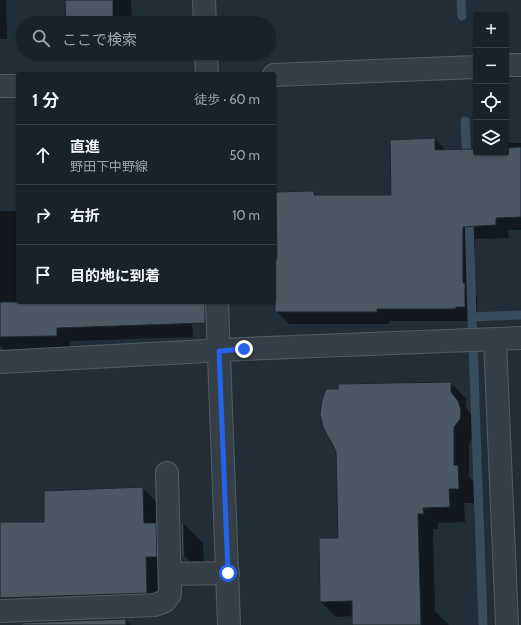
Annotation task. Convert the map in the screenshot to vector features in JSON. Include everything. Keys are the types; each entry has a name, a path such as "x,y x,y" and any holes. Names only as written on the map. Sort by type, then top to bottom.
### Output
{"street":[{"path":"204,0 205,16"},
{"path":"206,60 207,72"},
{"path":"509,65 521,65"},
{"path":"276,75 473,67"},
{"path":"0,86 16,86"},
{"path":"217,304 229,625"},
{"path":"0,362 521,338"},
{"path":"481,341 506,625"},
{"path":"0,611 155,605 166,601 170,594 171,574 167,473"},
{"path":"171,574 228,573"}],"building":[{"path":"65,0 113,0 113,16 66,16"},
{"path":"435,138 435,150 473,149 473,156 509,156 509,148 521,147 521,217 496,218 496,225 463,227 463,283 465,283 465,307 456,307 456,309 377,309 377,312 275,312 277,259 276,192 314,191 314,195 391,195 390,140"},
{"path":"0,302 16,302 16,304 205,304 205,323 57,328 57,336 0,337"},
{"path":"451,382 451,392 458,401 461,410 460,419 454,427 454,465 458,465 459,489 449,489 450,507 423,508 424,514 418,514 421,625 352,625 352,601 320,602 319,538 338,538 336,451 323,427 320,414 322,400 326,389 338,389 338,384"},
{"path":"143,487 144,523 156,523 157,557 146,557 147,593 0,598 0,522 44,522 44,491"},
{"path":"181,522 183,522 184,556 182,556"},
{"path":"126,619 126,625 21,625 21,623"}],"waterway":[{"path":"461,0 462,16"},
{"path":"465,121 467,161"},
{"path":"469,216 472,317"},
{"path":"483,625 472,317 521,315"}],"route":[{"path":"228,573 219,351 244,349"}]}
